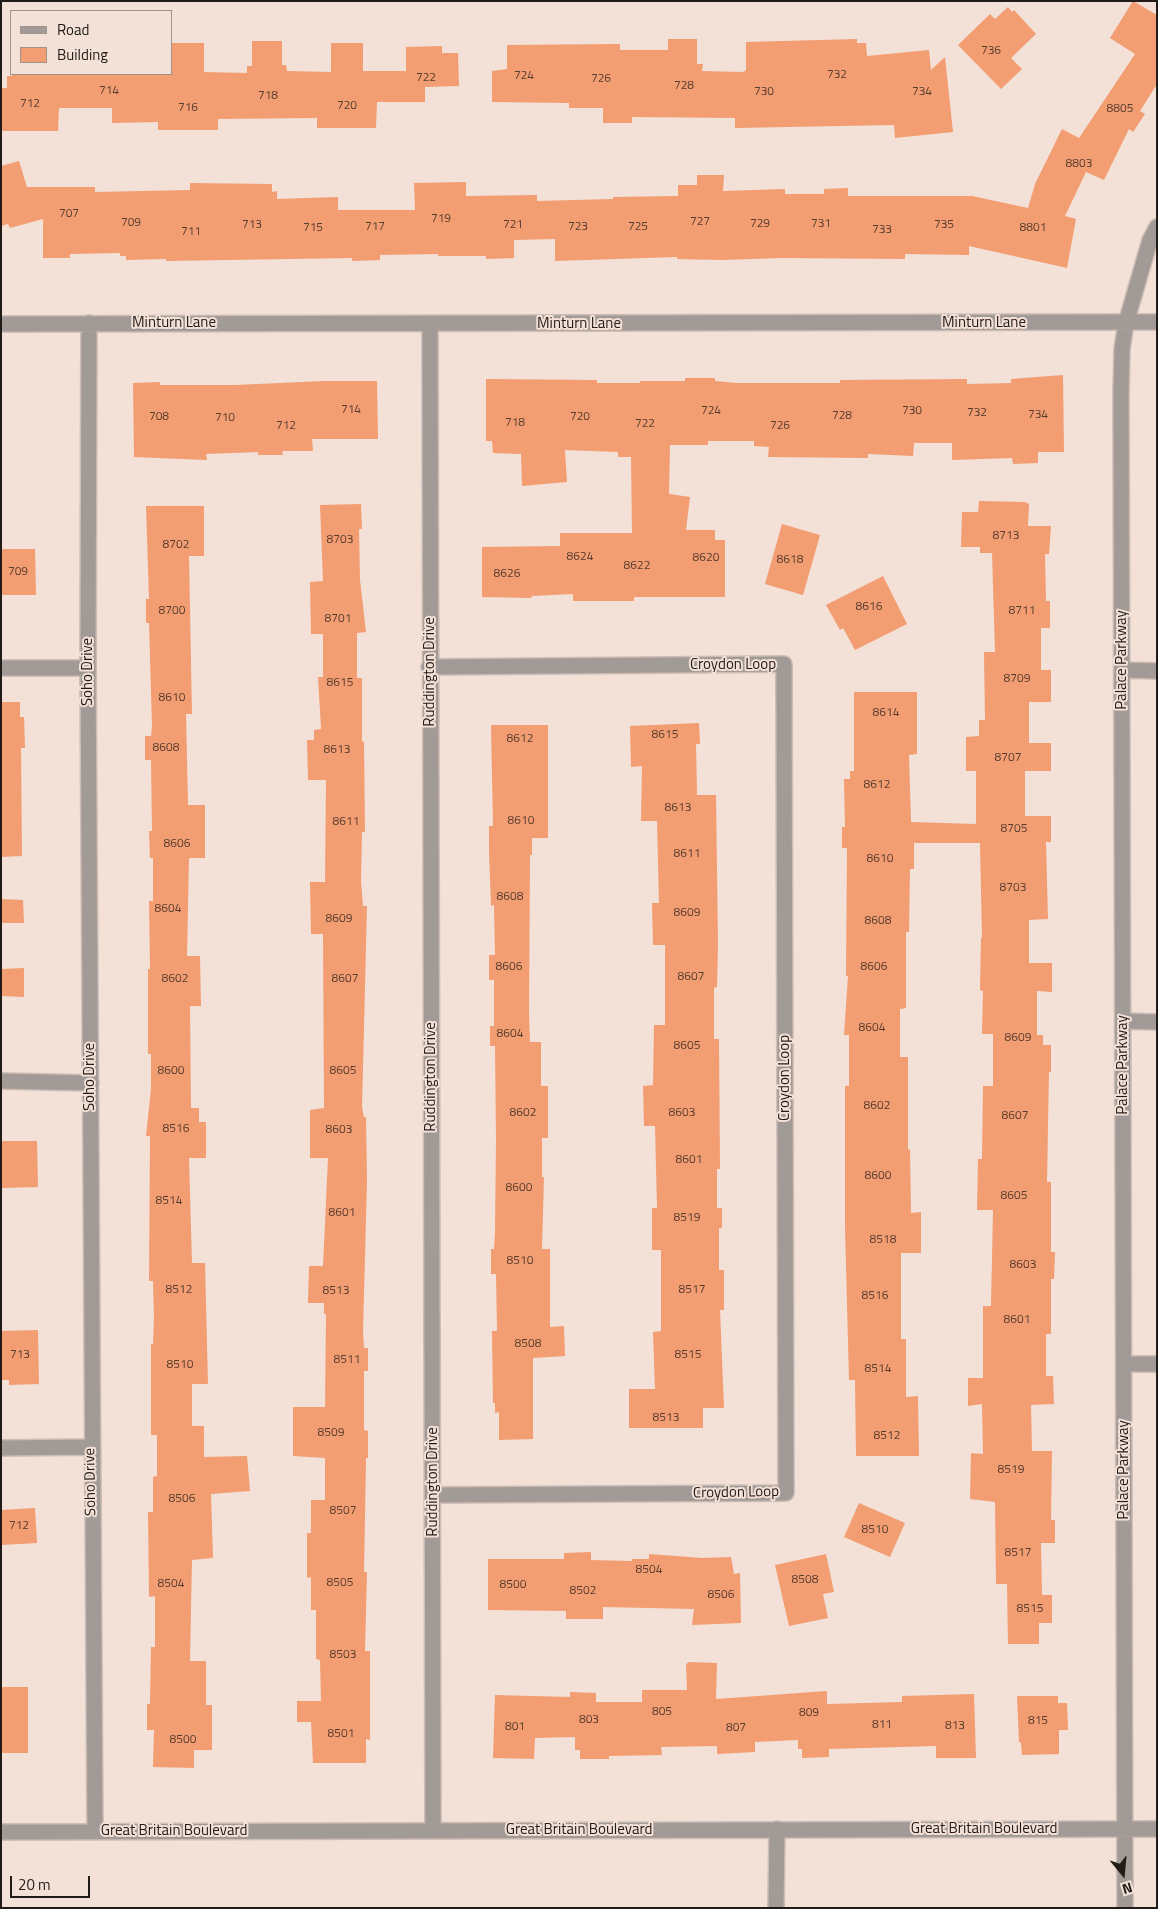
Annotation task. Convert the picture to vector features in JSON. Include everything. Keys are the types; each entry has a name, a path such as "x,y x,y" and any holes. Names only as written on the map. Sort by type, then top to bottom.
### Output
{"street":[{"name":"Palace Parkway","path":"1125,1908 1121,393 1122,349 1126,323 1150,240 1157,227"},
{"name":"Minturn Lane","path":"1,324 1157,322"},
{"name":"Soho Drive","path":"89,323 88,668 91,1447 95,1832"},
{"name":"Ruddington Drive","path":"430,324 429,667 433,1830"},
{"name":"Croydon Loop","path":"429,667 784,664 786,1493 433,1495"},
{"path":"1,668 88,668"},
{"path":"1122,670 1157,671"},
{"path":"1123,1022 1157,1022"},
{"path":"1,1081 91,1083"},
{"path":"1124,1364 1157,1364"},
{"path":"1,1448 91,1447"},
{"path":"776,1908 777,1829"},
{"name":"Great Britain Boulevard","path":"1,1832 1157,1829"}],"building":[{"path":"1133,1 1157,15 1157,84 1140,111 1145,114 1133,132 1129,129 1104,180 1086,172 1065,216 1076,219 1067,268 969,246 969,255 905,254 905,259 782,258 722,260 677,259 677,257 555,261 555,239 514,240 514,258 486,259 486,256 438,256 438,254 380,255 380,260 352,261 352,258 166,261 166,259 126,260 126,256 120,256 120,253 70,254 70,258 43,258 43,219 10,228 8,224 1,226 1,166 19,161 27,187 95,187 95,192 190,190 190,183 272,184 272,192 277,191 277,199 338,197 338,210 415,210 414,183 466,182 466,196 537,195 537,201 613,199 613,197 678,196 678,185 697,185 697,175 724,175 723,191 785,189 785,194 824,194 824,189 848,188 848,196 972,196 1028,208 1035,184 1062,129 1079,138 1135,54 1110,38"},
{"path":"1008,7 1012,12 1014,10 1036,34 1011,58 1022,69 1001,89 958,45 990,14 995,19"},
{"path":"668,39 697,39 697,64 703,64 702,71 743,72 746,70 746,42 857,39 857,43 866,43 867,56 929,50 931,70 945,57 953,132 895,138 894,125 735,128 735,118 632,117 632,123 603,123 603,108 569,108 569,103 492,102 492,71 507,69 507,45 620,44 620,50 668,50"},
{"path":"252,41 282,41 282,65 286,65 287,71 331,72 331,43 363,43 363,71 406,71 406,47 442,46 442,53 458,53 459,86 425,87 425,102 377,102 376,128 317,128 317,118 218,119 218,130 158,130 158,122 112,123 112,108 59,108 58,131 1,131 2,88 7,88 7,76 172,75 172,43 204,43 204,72 247,73 247,66 252,66"},
{"path":"1063,375 1064,452 1038,452 1038,463 1013,464 1012,458 952,460 952,443 914,443 913,456 868,454 868,458 768,457 769,447 754,446 754,441 708,441 708,445 670,445 669,494 690,497 686,530 715,530 715,540 725,540 725,597 634,597 634,601 573,601 573,594 531,596 532,598 482,597 482,547 560,546 560,533 632,533 631,457 618,457 618,452 565,450 567,482 522,486 521,454 493,453 492,441 486,441 486,379 597,380 597,383 640,383 640,381 685,381 685,378 715,378 715,381 737,383 840,383 840,380 967,379 967,384 1011,383 1011,379"},
{"path":"377,381 378,439 312,439 313,451 282,451 283,455 258,455 258,452 206,454 207,460 134,457 133,383 160,382 160,385 235,385"},
{"path":"979,501 1025,502 1029,504 1028,526 1051,526 1049,554 1045,554 1046,601 1050,601 1050,628 1041,628 1041,670 1051,670 1051,702 1029,702 1029,743 1051,743 1051,771 1025,771 1025,816 1051,816 1051,842 1046,842 1048,919 1029,920 1029,963 1052,963 1052,992 1037,991 1037,1035 1043,1035 1043,1045 1051,1045 1047,1182 1051,1182 1051,1252 1055,1252 1054,1279 1051,1279 1051,1334 1046,1334 1046,1376 1053,1376 1054,1404 1031,1405 1032,1451 1052,1451 1051,1520 1055,1520 1055,1543 1041,1543 1042,1595 1052,1595 1052,1623 1039,1623 1039,1644 1008,1644 1007,1584 996,1584 995,1502 970,1499 971,1453 983,1454 982,1404 968,1406 968,1378 983,1378 983,1306 991,1306 993,1210 977,1210 978,1159 982,1159 983,1086 993,1086 993,1034 982,1034 983,991 980,990 982,938 980,843 914,843 914,869 910,869 909,932 906,932 906,1008 900,1009 900,1057 908,1057 908,1150 910,1149 911,1213 921,1212 921,1253 901,1253 901,1339 906,1339 906,1397 918,1396 919,1456 856,1456 855,1380 849,1380 845,1227 845,1086 849,1086 849,1035 844,1035 848,976 846,976 847,848 842,848 842,827 845,827 844,779 850,779 850,771 854,771 854,692 917,692 917,754 909,755 911,822 976,824 976,771 966,771 966,737 979,736 979,720 985,720 984,652 995,652 992,553 980,553 980,547 961,547 962,512 978,512"},
{"path":"361,504 362,529 359,529 360,580 366,632 357,633 357,678 362,678 365,832 362,832 361,881 363,906 367,906 362,1107 364,1117 366,1117 367,1181 363,1331 364,1348 368,1348 368,1371 364,1371 364,1430 368,1431 368,1458 366,1458 364,1572 367,1572 365,1651 370,1651 370,1740 366,1739 366,1763 313,1763 311,1722 297,1722 297,1701 321,1701 320,1660 316,1659 316,1610 311,1610 311,1577 307,1578 307,1533 311,1533 311,1500 325,1500 325,1458 293,1456 293,1407 325,1407 326,1314 324,1314 324,1303 308,1303 309,1266 323,1266 328,1158 310,1158 310,1110 324,1108 323,934 311,934 310,882 325,882 326,780 308,780 307,740 314,740 314,730 321,729 318,677 323,677 323,634 311,634 310,582 323,581 320,505"},
{"path":"146,506 204,506 204,556 189,556 192,714 186,714 188,805 205,805 205,858 189,858 187,956 200,956 201,1006 190,1006 191,1108 199,1108 199,1122 206,1122 206,1158 189,1158 192,1263 205,1263 208,1384 192,1384 192,1426 204,1426 204,1457 247,1456 250,1491 211,1494 213,1558 192,1560 190,1661 206,1661 206,1705 212,1705 212,1750 194,1750 194,1768 153,1767 154,1730 147,1730 147,1704 150,1704 151,1647 155,1647 155,1596 149,1597 148,1512 153,1512 153,1477 157,1476 157,1435 151,1435 151,1344 153,1344 154,1317 153,1281 149,1281 150,1136 146,1136 151,1089 151,1054 148,1054 148,969 150,969 149,901 153,901 153,858 150,858 149,831 152,831 151,760 145,760 145,736 151,736 152,726 149,623 146,623 146,599 149,599"},
{"path":"782,524 820,535 803,595 765,584"},
{"path":"1,549 35,549 36,595 1,595"},
{"path":"883,576 907,624 855,650 843,628 840,630 826,605"},
{"path":"1,702 20,702 20,717 24,717 25,748 21,748 22,856 1,857"},
{"path":"699,723 700,744 696,744 697,795 716,795 718,945 717,987 714,988 714,1039 719,1039 720,1169 717,1169 717,1208 722,1208 722,1228 719,1228 719,1270 724,1270 724,1310 720,1310 724,1408 703,1408 703,1428 629,1428 629,1389 655,1389 653,1332 661,1331 661,1250 652,1250 652,1208 657,1208 655,1126 644,1126 643,1086 653,1085 654,1025 665,1025 665,945 653,945 652,903 659,903 657,821 641,821 642,766 631,767 630,726"},
{"path":"491,725 548,725 548,838 532,838 532,855 530,855 529,1013 530,1042 541,1042 541,1086 548,1086 548,1138 542,1138 542,1177 544,1177 542,1249 550,1249 550,1327 564,1326 565,1356 533,1358 533,1439 499,1440 499,1412 495,1413 495,1403 493,1403 492,1331 497,1331 496,1274 491,1274 491,1249 494,1249 495,1232 496,1139 495,1046 490,1046 490,1026 494,1026 494,980 489,980 489,955 495,955 494,905 491,906 489,852 489,826 493,826"},
{"path":"1,899 23,900 24,923 1,923"},
{"path":"24,968 24,997 1,996 1,969"},
{"path":"1,1141 37,1141 38,1187 1,1188"},
{"path":"38,1330 39,1384 9,1385 9,1380 1,1380 1,1331"},
{"path":"859,1503 905,1523 890,1557 844,1537"},
{"path":"35,1508 37,1543 1,1545 1,1510"},
{"path":"591,1552 591,1560 632,1561 632,1559 649,1559 649,1554 702,1558 731,1557 734,1574 740,1573 741,1623 692,1625 694,1609 603,1607 603,1619 566,1619 566,1611 488,1610 488,1559 564,1559 564,1553"},
{"path":"826,1554 834,1592 823,1594 828,1618 789,1626 775,1565"},
{"path":"689,1662 717,1663 716,1699 827,1691 827,1704 902,1702 902,1696 974,1694 976,1758 936,1758 936,1746 829,1749 829,1757 802,1758 802,1749 798,1749 798,1740 755,1742 755,1752 717,1754 717,1746 661,1747 662,1755 609,1756 609,1759 580,1759 580,1750 575,1750 575,1737 535,1738 534,1759 493,1758 495,1695 570,1697 570,1692 596,1693 596,1702 642,1702 642,1690 687,1690 686,1664"},
{"path":"1,1687 28,1687 28,1753 1,1753"},
{"path":"1017,1696 1058,1696 1058,1703 1067,1703 1068,1730 1059,1730 1059,1754 1022,1755 1021,1743 1019,1742"}]}
